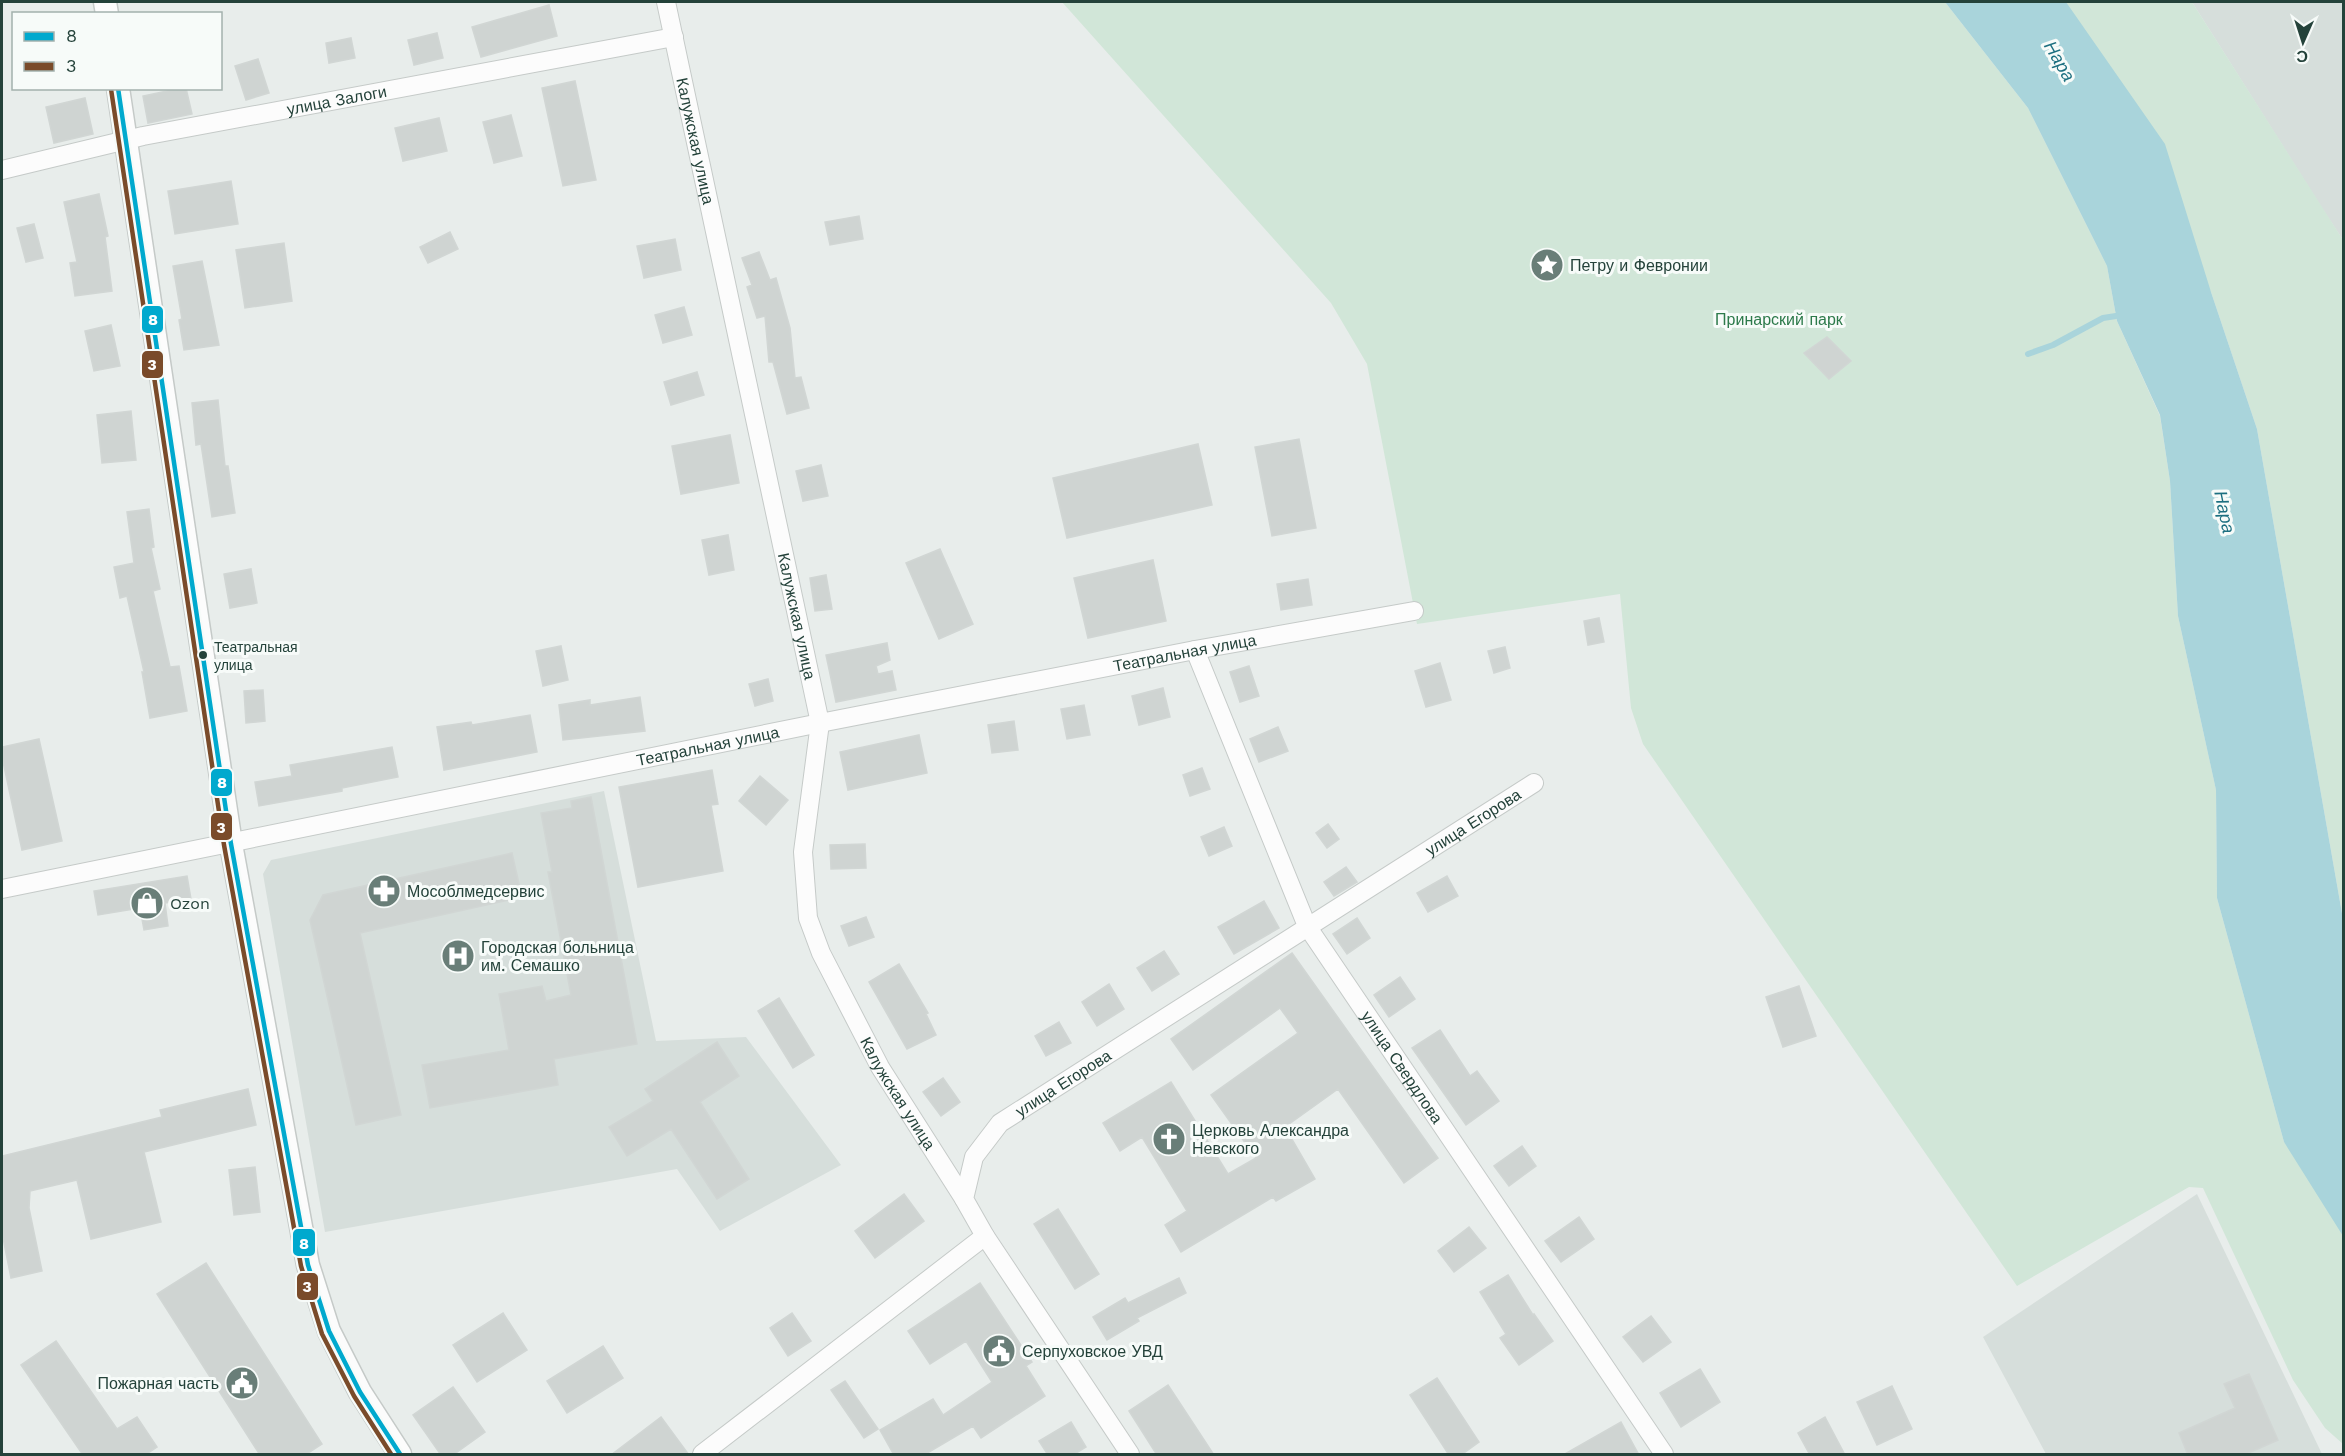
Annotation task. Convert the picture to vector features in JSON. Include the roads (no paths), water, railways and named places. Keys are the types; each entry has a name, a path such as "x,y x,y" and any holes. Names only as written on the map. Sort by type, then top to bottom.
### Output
{"street":[{"name":"Калужская улица","path":"666,2 820,723 802,852 807,918 821,953 880,1067 964,1199"},
{"name":"улица Залоги","path":"2,170 126,139 675,37"},
{"path":"118,90 231,844 308,1265 328,1331 360,1392 400,1455"},
{"name":"Театральная улица","path":"2,889 820,723 1195,650 1414,611"},
{"name":"улица Свердлова","path":"1195,650 1307,926 1664,1455"},
{"name":"улица Егорова","path":"964,1199 974,1157 1000,1123 1534,783"},
{"path":"964,1199 985,1236 1130,1455"},
{"path":"702,1455 985,1236"}],"water":[{"name":"Нара","path":"1945,2 2066,2 2165,144 2257,429 2343,919 2343,1236 2284,1142 2217,898 2216,790 2178,616 2170,481 2160,415 2117,321 2107,266 2028,108"}],"waterway":[{"path":"2028,354 2053,345 2103,318 2116,316"}],"place":[{"name":"Петру и Февронии","path":"1547,265"},
{"name":"Театральная улица","path":"203,655"},
{"name":"Мособлмедсервис","path":"384,891"},
{"name":"Ozon","path":"147,903"},
{"name":"Городская больница им. Семашко","path":"458,956"},
{"name":"Церковь Александра Невского","path":"1169,1139"},
{"name":"Серпуховское УВД","path":"999,1351"},
{"name":"Пожарная часть","path":"242,1383"}],"park label":[{"name":"Принарский парк","path":"1779,319"}]}
